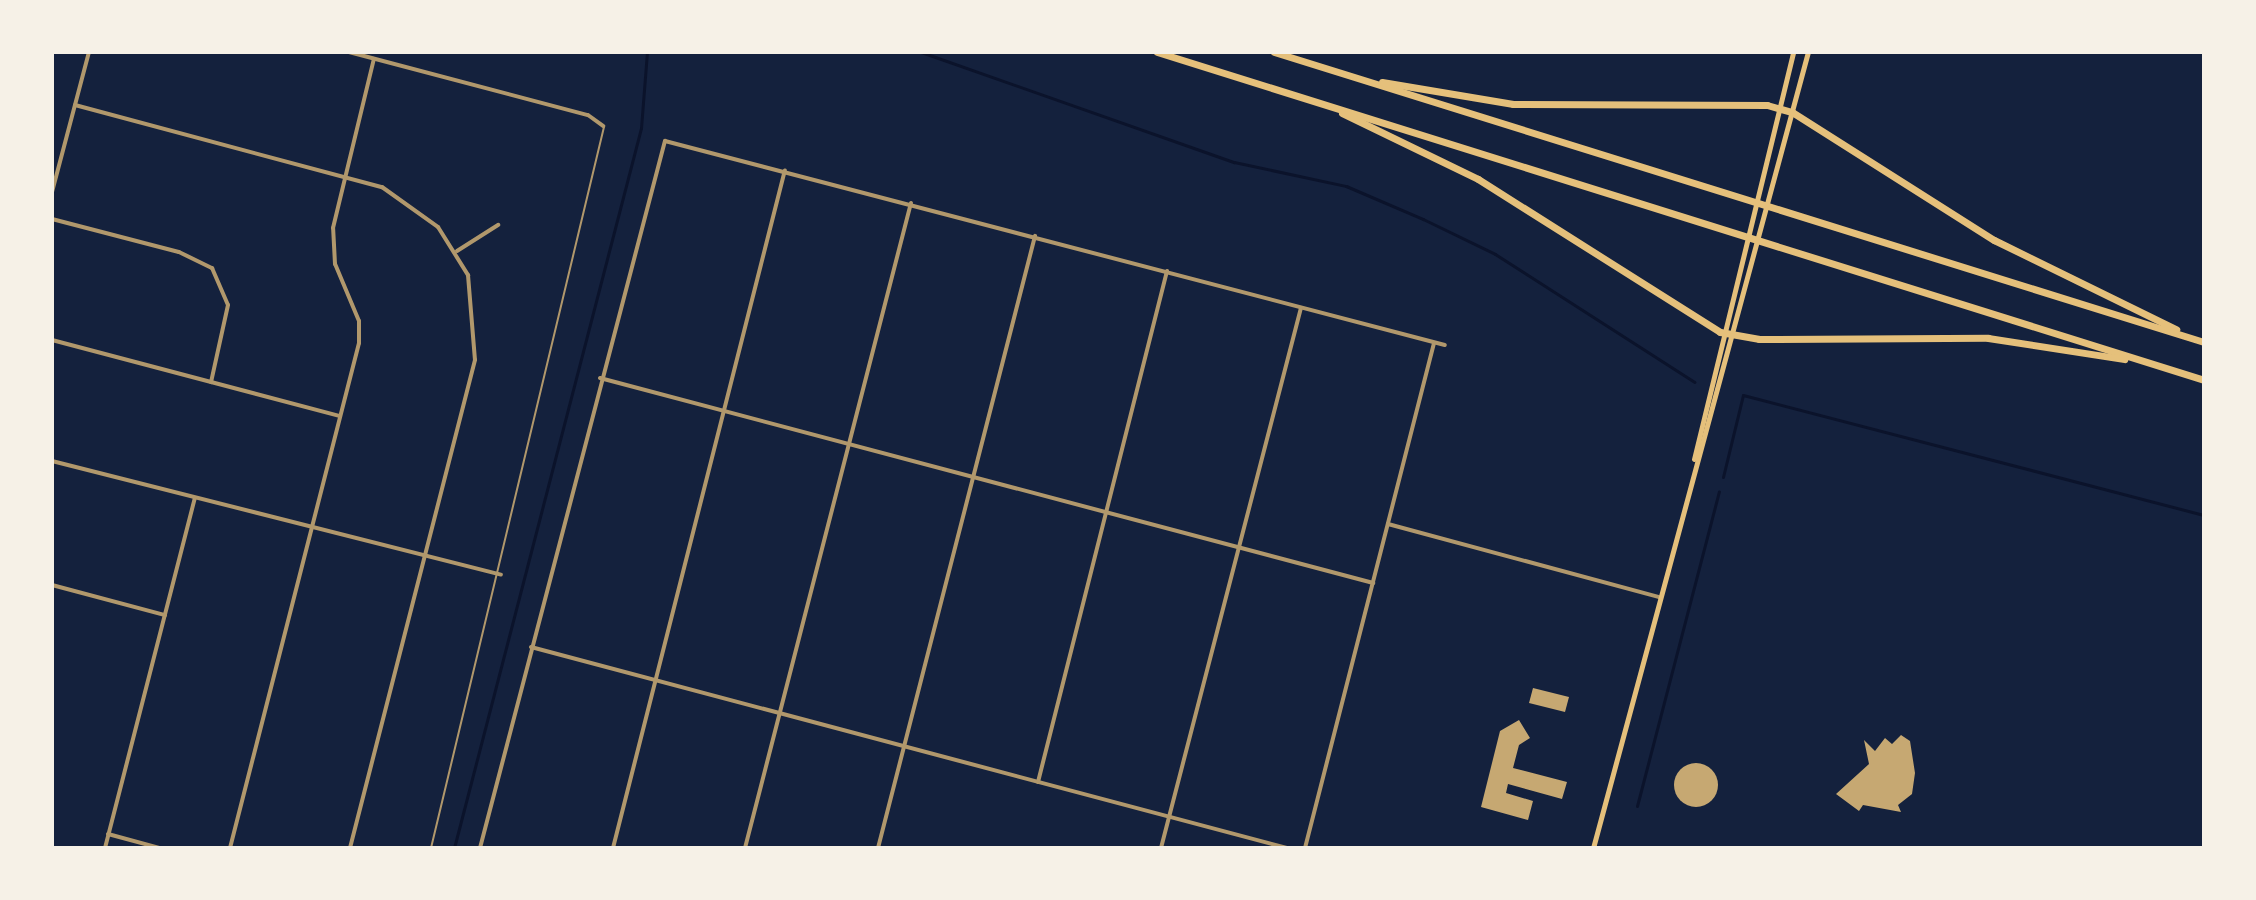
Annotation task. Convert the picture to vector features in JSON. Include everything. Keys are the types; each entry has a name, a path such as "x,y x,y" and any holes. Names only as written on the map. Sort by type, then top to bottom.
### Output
{"highway":[{"path":"1157,52 2204,380"},
{"path":"1274,52 2202,341"},
{"path":"1356,78 1513,104 1778,108 1792,112 1994,240 2202,341"},
{"path":"1313,100 1478,179 1720,332 1734,336 1988,338 2157,365"}],"main road":[{"path":"1693,464 1720,332 1793,52"},
{"path":"1593,848 1693,464 1734,336 1808,52"}],"street":[{"path":"52,192 89,52"},
{"path":"349,52 591,115 603,126"},
{"path":"230,848 360,327 334,257 342,175 374,59"},
{"path":"75,105 342,175 407,199 457,251 475,298 475,360 350,848"},
{"path":"480,848 600,378 665,141 1445,345"},
{"path":"52,163 59,165"},
{"path":"613,848 785,170"},
{"path":"745,848 911,203"},
{"path":"52,219 208,264 228,305 211,382"},
{"path":"457,251 498,225"},
{"path":"878,848 1035,236"},
{"path":"1038,782 1167,271"},
{"path":"1161,848 1301,307"},
{"path":"52,340 339,416"},
{"path":"1305,848 1434,342"},
{"path":"600,378 1373,583"},
{"path":"52,461 424,558 501,575"},
{"path":"105,848 195,498"},
{"path":"1388,524 1658,597"},
{"path":"52,585 165,615"},
{"path":"531,647 1287,848"},
{"path":"108,834 160,848"}],"lane":[{"path":"431,848 607,141 603,126"}],"building":[{"path":"1533,688 1569,697 1565,712 1529,703"},
{"path":"1519,720 1530,738 1519,745 1513,768 1567,782 1562,799 1508,784 1506,793 1533,801 1528,820 1481,807 1500,731"},
{"path":"1901,735 1910,741 1915,773 1912,794 1898,805 1901,812 1863,805 1859,811 1836,794 1869,764 1864,740 1875,751 1885,738 1892,744"},
{"path":"1696,763 1712,769 1718,785 1712,801 1696,807 1680,801 1674,785 1680,769"}],"waterway":[{"path":"454,848 641,128 647,52"},
{"path":"921,52 1234,162 1346,186 1495,254 1694,382"},
{"path":"1723,477 1743,395 2204,515"},
{"path":"1637,806 1719,491"}]}
